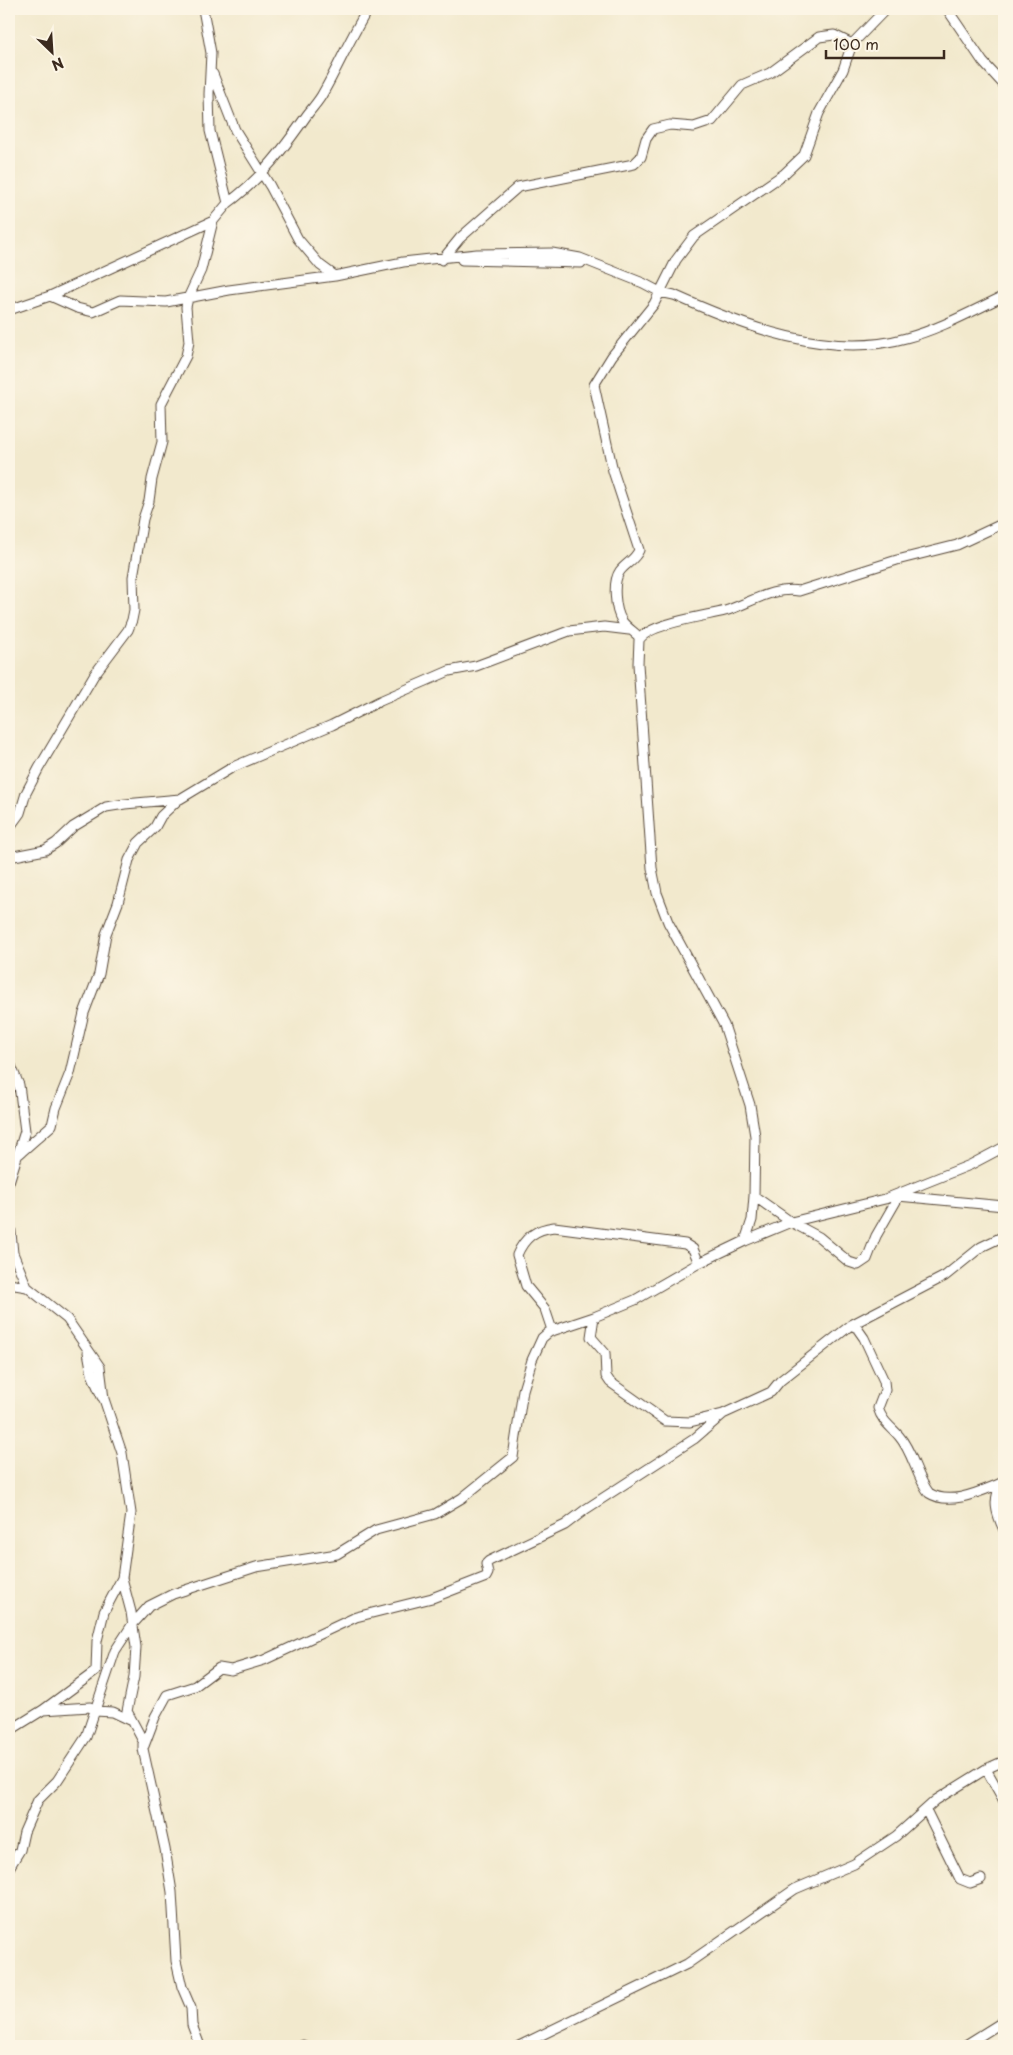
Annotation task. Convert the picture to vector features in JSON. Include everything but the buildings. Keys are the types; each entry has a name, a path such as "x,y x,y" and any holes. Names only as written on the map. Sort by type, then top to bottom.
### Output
{"street":[{"path":"202,9 211,53 210,131 228,203"},
{"path":"9,310 50,296 213,221 228,203 262,173 296,134 322,95 346,52 354,30 368,9"},
{"path":"745,1241 752,1220 754,1196 754,1122 724,1024 668,922 652,868 637,635 624,624 618,613 617,578 619,572 635,558 639,550 613,471 594,386 612,356 654,304 679,256 694,236 784,174 804,155 819,114 843,70 852,44 886,9"},
{"path":"947,9 983,62 1004,85"},
{"path":"442,260 460,238 518,187 634,164 641,157 646,139 653,130 670,126 694,127 712,121 742,85 770,73 819,37 834,35 852,44"},
{"path":"212,71 235,130 308,254 335,276"},
{"path":"9,828 20,813 26,793 38,768 58,738 94,675 128,630 132,620 134,610 132,578 149,501 152,478 162,442 161,404 182,366 188,348 186,307 188,298 201,270 213,221"},
{"path":"50,296 89,312 120,300 158,302 188,298 335,276 403,262 442,260 477,254 552,253 580,258 643,283 660,292 674,295 758,330 806,340 860,344 905,339 940,326 1004,296"},
{"path":"19,1154 52,1125 56,1108 70,1073 84,1013 100,974 106,934 118,903 129,860 138,843 155,827 161,816 180,799 216,775 242,762 310,735 380,701 449,671 476,666 569,631 604,627 622,628 637,635 680,620 727,610 775,592 789,589 799,591 897,560 957,545 1004,523"},
{"path":"9,858 45,850 56,843 73,827 106,807 180,799"},
{"path":"9,1062 13,1075 9,1091 15,1090 19,1085"},
{"path":"9,1062 19,1085 25,1131 9,1182"},
{"path":"885,1198 970,1165 1004,1147"},
{"path":"754,1196 791,1222 818,1237 850,1262 858,1265 867,1259 876,1236 899,1196"},
{"path":"9,1868 20,1850 24,1832 34,1808 57,1781 86,1737 112,1658 132,1624 149,1606 172,1594 256,1567 337,1554 376,1530 425,1518 462,1498 513,1456 516,1448 517,1421 532,1360 542,1338 552,1330 594,1318 635,1300 699,1263 791,1222 899,1196 1004,1206"},
{"path":"9,1213 13,1253 27,1287"},
{"path":"552,1330 545,1310 526,1286 516,1256 525,1241 537,1231 545,1228 561,1228 685,1244 694,1249 699,1263"},
{"path":"594,1318 591,1337 605,1354 606,1376 614,1386 629,1394 649,1411 665,1421 690,1422 723,1414 771,1392 780,1381 851,1325 945,1276 981,1247 1004,1236"},
{"path":"9,1284 27,1287 67,1318 100,1367 104,1399 122,1453 131,1523 122,1578 104,1612 97,1641 96,1670 43,1710 9,1731"},
{"path":"851,1325 857,1328 864,1338 884,1381 885,1390 878,1408 880,1414 888,1428 905,1445 929,1493 936,1496 956,1497 973,1494 1003,1482"},
{"path":"143,1749 155,1717 167,1695 195,1686 219,1668 231,1670 272,1657 356,1617 426,1600 486,1577 488,1574 486,1564 489,1561 565,1524 694,1439 723,1414"},
{"path":"1003,1482 995,1501 996,1511 1004,1530"},
{"path":"122,1578 131,1612 136,1647 134,1677 127,1704 130,1720 143,1741 143,1749 167,1858 172,1892 176,1961 190,2008 192,2025 200,2046"},
{"path":"43,1710 90,1707 95,1711 113,1712 130,1720"},
{"path":"519,2046 687,1964 794,1889 854,1864 896,1836 951,1790 986,1769 1004,1761"},
{"path":"986,1769 1004,1801"},
{"path":"926,1810 960,1879 970,1883 982,1879"},
{"path":"964,2046 1004,2021"}]}
